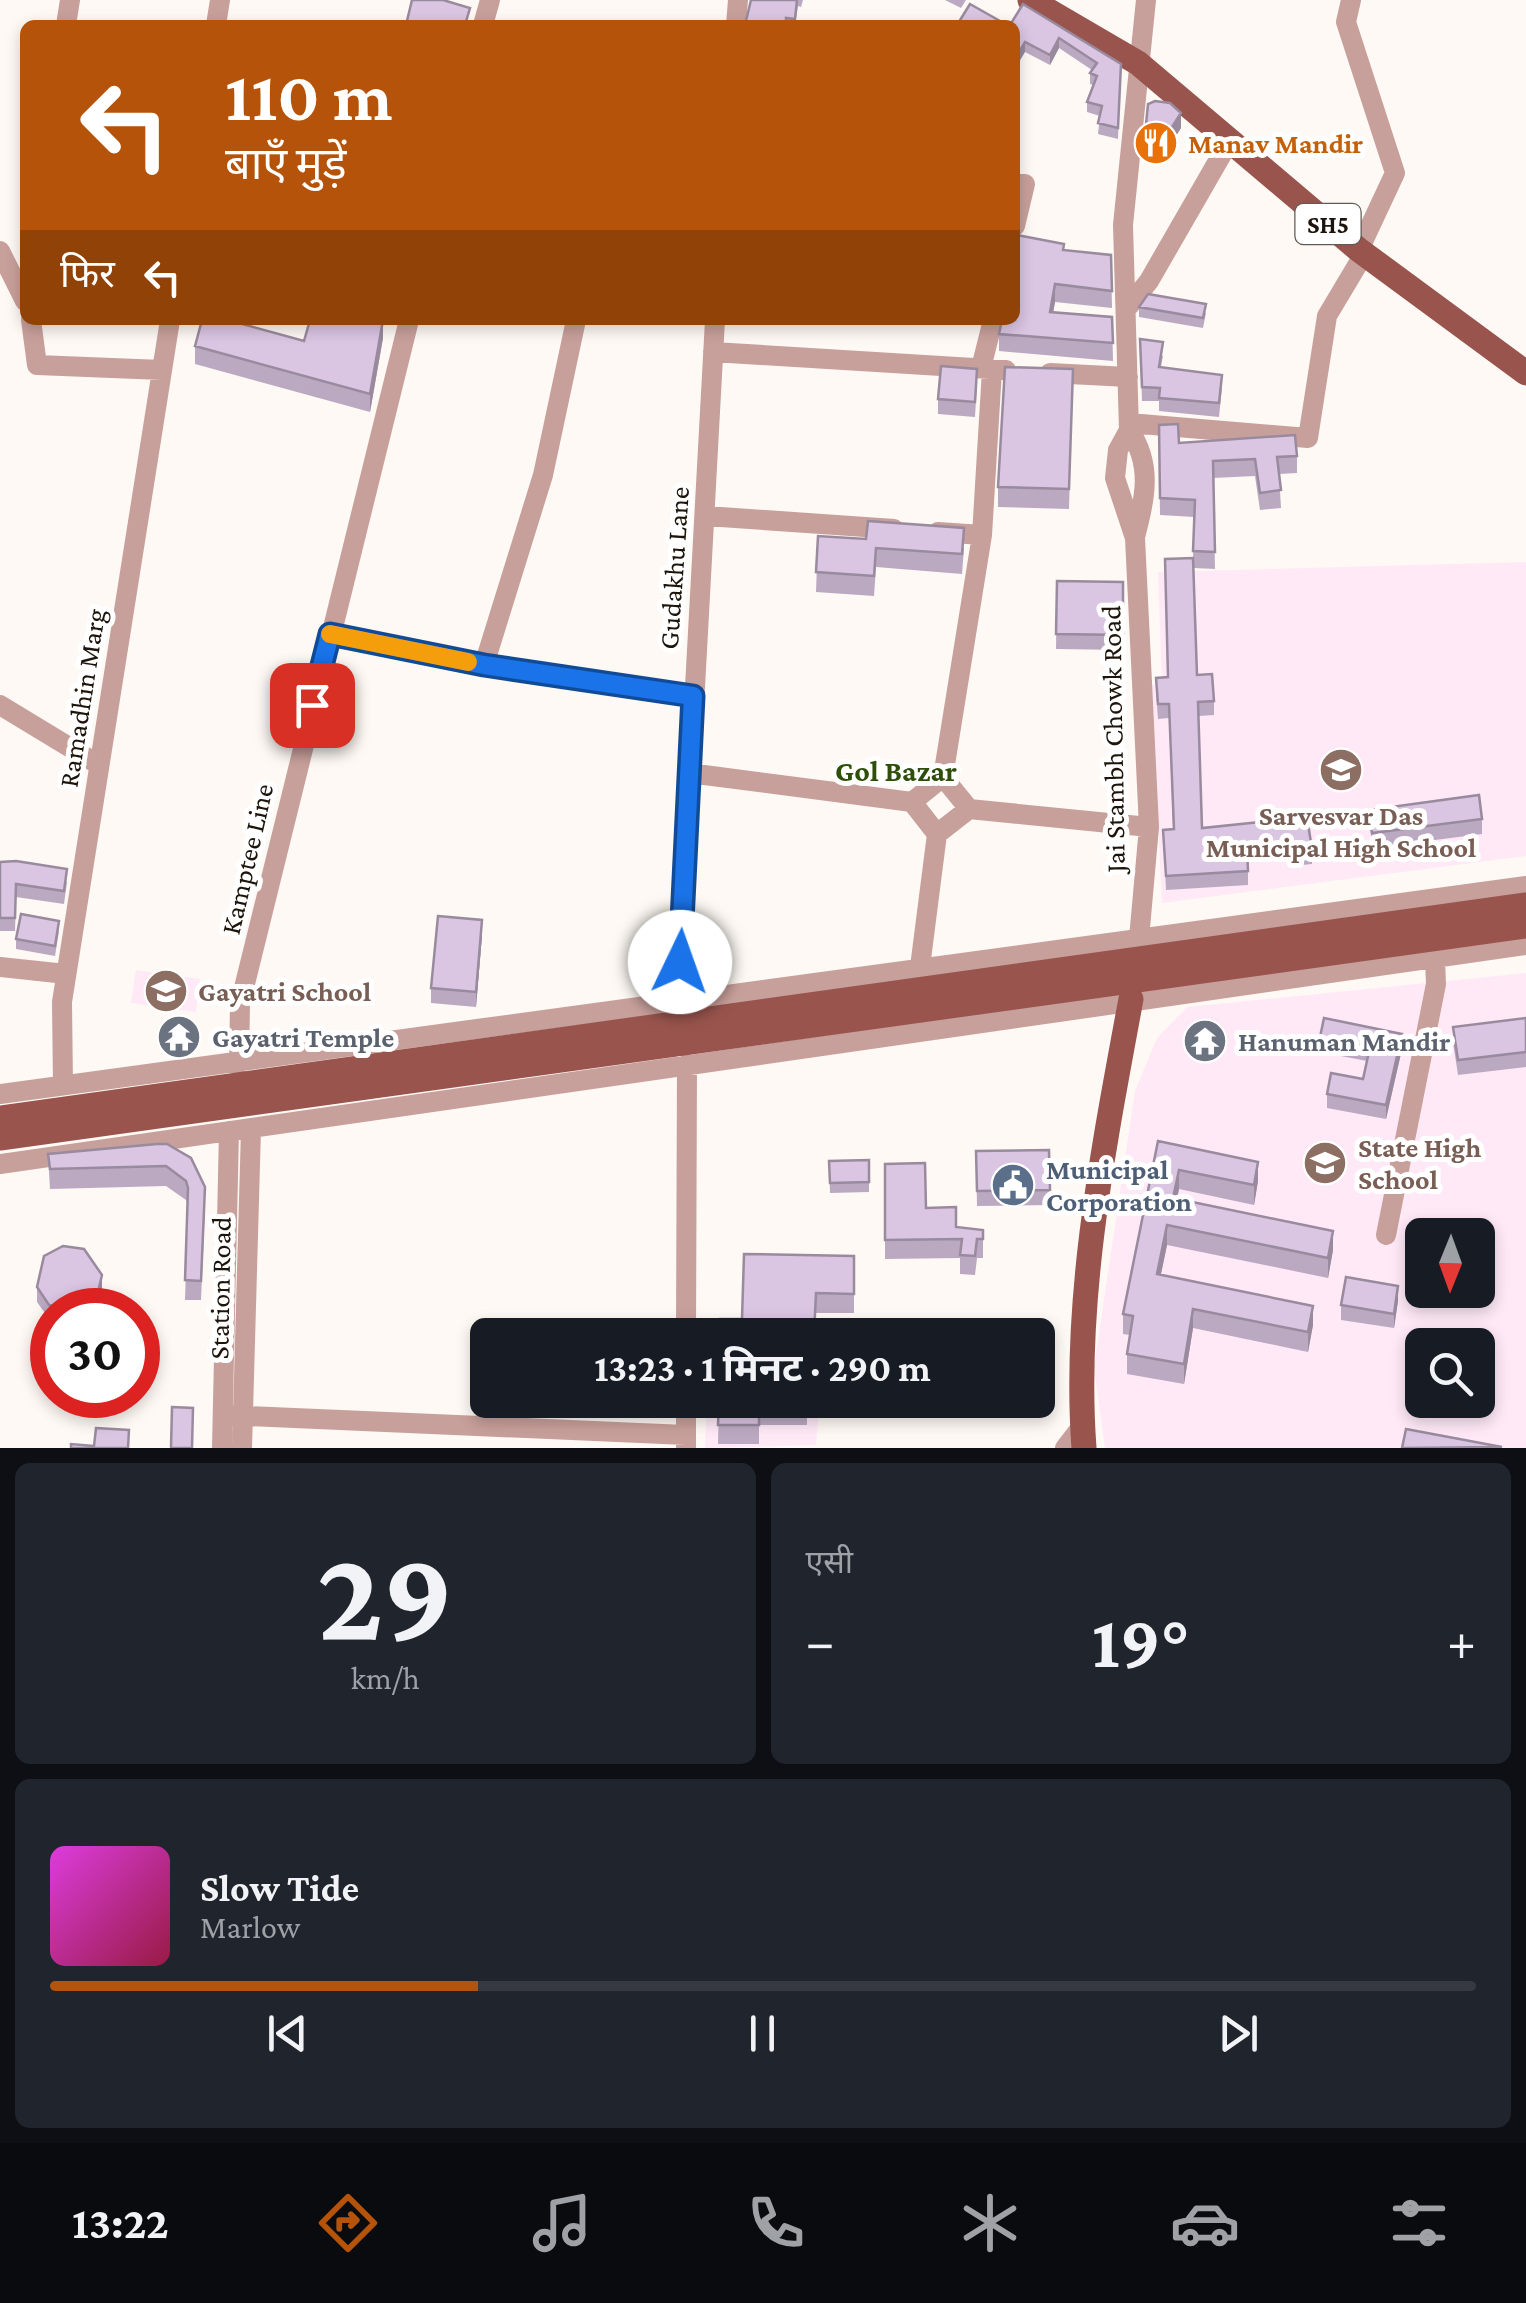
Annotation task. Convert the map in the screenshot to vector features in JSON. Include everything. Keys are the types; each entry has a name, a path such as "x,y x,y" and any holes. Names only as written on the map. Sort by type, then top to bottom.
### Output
{"main road":[{"name":"SH5","path":"1030,0 1138,63 1362,252 1526,374"},
{"path":"0,1118 1526,905"},
{"path":"0,1138 1526,926"},
{"path":"1083,1440 1078,1368 1116,1080 1131,998"}],"street":[{"name":"Jai Stambh Chowk Road","path":"1135,538 1115,478 1118,450 1129,427 1123,225 1146,0"},
{"path":"1129,427 1308,438 1327,316 1362,252 1395,173 1346,22 1351,0"},
{"path":"1128,307 1148,281 1229,142"},
{"path":"1020,184 1025,184 1020,205"},
{"path":"0,250 20,291"},
{"path":"32,325 38,365 162,370"},
{"name":"Ramadhin Marg","path":"63,1086 62,1002 169,325"},
{"name":"Kamptee Line","path":"239,1064 240,1004 408,325"},
{"path":"484,665 544,474 575,325"},
{"name":"Gudakhu Lane","path":"678,999 715,325"},
{"path":"912,802 943,777 982,535 987,369 992,325"},
{"path":"713,352 1128,377"},
{"name":"Jai Stambh Chowk Road","path":"1129,427 1141,447 1147,474 1135,538 1148,827 1131,998"},
{"path":"706,516 982,535"},
{"path":"330,634 484,665 693,696"},
{"path":"0,705 99,766"},
{"path":"688,773 912,802 938,834"},
{"path":"943,777 969,809"},
{"path":"920,967 938,834 969,809 1148,827"},
{"path":"0,1094 1526,886"},
{"path":"0,1164 1131,998 1526,945"},
{"path":"1386,1235 1436,984 1435,960"},
{"path":"0,967 66,974"},
{"path":"686,1318 687,1064"},
{"name":"Station Road","path":"222,1448 234,1416 252,1129"},
{"name":"Station Road","path":"229,1132 234,1416 242,1448"},
{"path":"234,1416 686,1441"},
{"path":"1065,1448 1083,1440"}],"shaded area":[{"name":"Sarvesvar Das Municipal High School","path":"1526,562 1526,856 1162,903 1151,685 1162,684 1158,572"},
{"name":"Gayatri School","path":"136,970 200,979 196,1012 131,1003"},
{"name":"State High School","path":"1526,973 1526,1448 1105,1448 1094,1367 1135,1091 1157,1038 1187,1007"},
{"path":"706,1418 818,1418 816,1445 705,1448"}],"building":[{"path":"412,0 443,0 470,8 466,20 407,20"},
{"path":"751,0 797,0 795,19 746,20"},
{"path":"970,4 998,20 960,20"},
{"path":"1023,4 1121,64 1118,128 1098,123 1102,106 1087,102 1097,76 1090,73 1097,63 1059,38 1050,55 1025,42 1020,50 1020,20 1013,20"},
{"path":"1170,103 1181,113 1159,147 1144,145 1148,104"},
{"path":"1020,236 1064,244 1063,250 1111,255 1112,291 1055,284 1050,312 1112,317 1113,343 999,334 1001,325 1020,325"},
{"path":"1148,294 1206,304 1203,318 1139,307"},
{"path":"201,325 246,325 304,341 309,325 382,325 370,394 195,346"},
{"path":"1140,339 1163,342 1159,367 1222,375 1219,403 1159,398 1160,388 1142,387"},
{"path":"941,366 977,369 975,402 938,399"},
{"path":"1005,367 1073,369 1069,489 998,487"},
{"path":"1178,424 1179,443 1295,435 1297,456 1277,457 1281,490 1260,493 1255,459 1213,461 1215,552 1193,551 1195,500 1160,498 1159,425"},
{"path":"868,521 964,528 962,554 876,548 874,576 816,572 818,536 866,539"},
{"path":"1193,558 1197,675 1212,674 1214,701 1198,702 1202,828 1307,817 1312,849 1291,852 1290,844 1247,847 1248,871 1166,876 1163,830 1174,829 1169,704 1158,704 1156,678 1168,677 1165,559"},
{"path":"1057,581 1123,582 1123,635 1056,634"},
{"path":"1479,795 1482,819 1372,833 1369,810"},
{"path":"0,862 67,869 64,891 16,884 15,918 0,918"},
{"path":"21,914 59,921 55,946 16,939"},
{"path":"438,916 482,920 476,992 431,988"},
{"path":"1324,1018 1402,1034 1386,1105 1327,1094 1331,1073 1363,1079 1370,1047 1320,1037"},
{"path":"1526,1018 1526,1052 1458,1060 1453,1027"},
{"path":"1158,1141 1258,1162 1254,1185 1179,1170 1173,1198 1333,1231 1328,1258 1167,1225 1157,1274 1313,1306 1308,1332 1193,1309 1184,1364 1127,1354 1133,1316 1123,1314"},
{"path":"167,1144 191,1158 205,1187 201,1281 185,1280 188,1188 186,1181 166,1166 50,1169 48,1154"},
{"name":"Municipal Corporation","path":"1049,1150 1050,1190 977,1191 976,1151"},
{"path":"869,1160 869,1182 830,1183 829,1161"},
{"path":"925,1163 926,1208 956,1207 956,1227 983,1230 983,1239 977,1239 975,1256 960,1255 962,1239 885,1240 885,1164"},
{"path":"63,1246 84,1249 102,1275 99,1288 38,1288 44,1256"},
{"path":"744,1254 854,1256 854,1294 816,1293 815,1318 742,1318"},
{"path":"1346,1277 1398,1286 1394,1314 1341,1305"},
{"path":"172,1407 193,1408 192,1448 171,1448"},
{"path":"718,1418 759,1418 759,1425 718,1425"},
{"path":"96,1428 129,1430 128,1448 71,1448 71,1444 94,1446"},
{"path":"1406,1429 1502,1447 1402,1448"}],"slow traffic":[{"path":"330,634 468,662"}],"place":[{"name":"Manav Mandir","path":"1156,143"},
{"name":"Sarvesvar Das Municipal High School","path":"1341,770"},
{"name":"Gayatri School","path":"166,991"},
{"name":"Gayatri Temple","path":"179,1037"},
{"name":"Hanuman Mandir","path":"1205,1041"},
{"name":"State High School","path":"1325,1163"},
{"name":"Municipal Corporation","path":"1013,1185"}],"district":[{"name":"Gol Bazar","path":"896,770"}],"route":[{"path":"312,705 330,634 484,665 693,696 680,962"}]}
